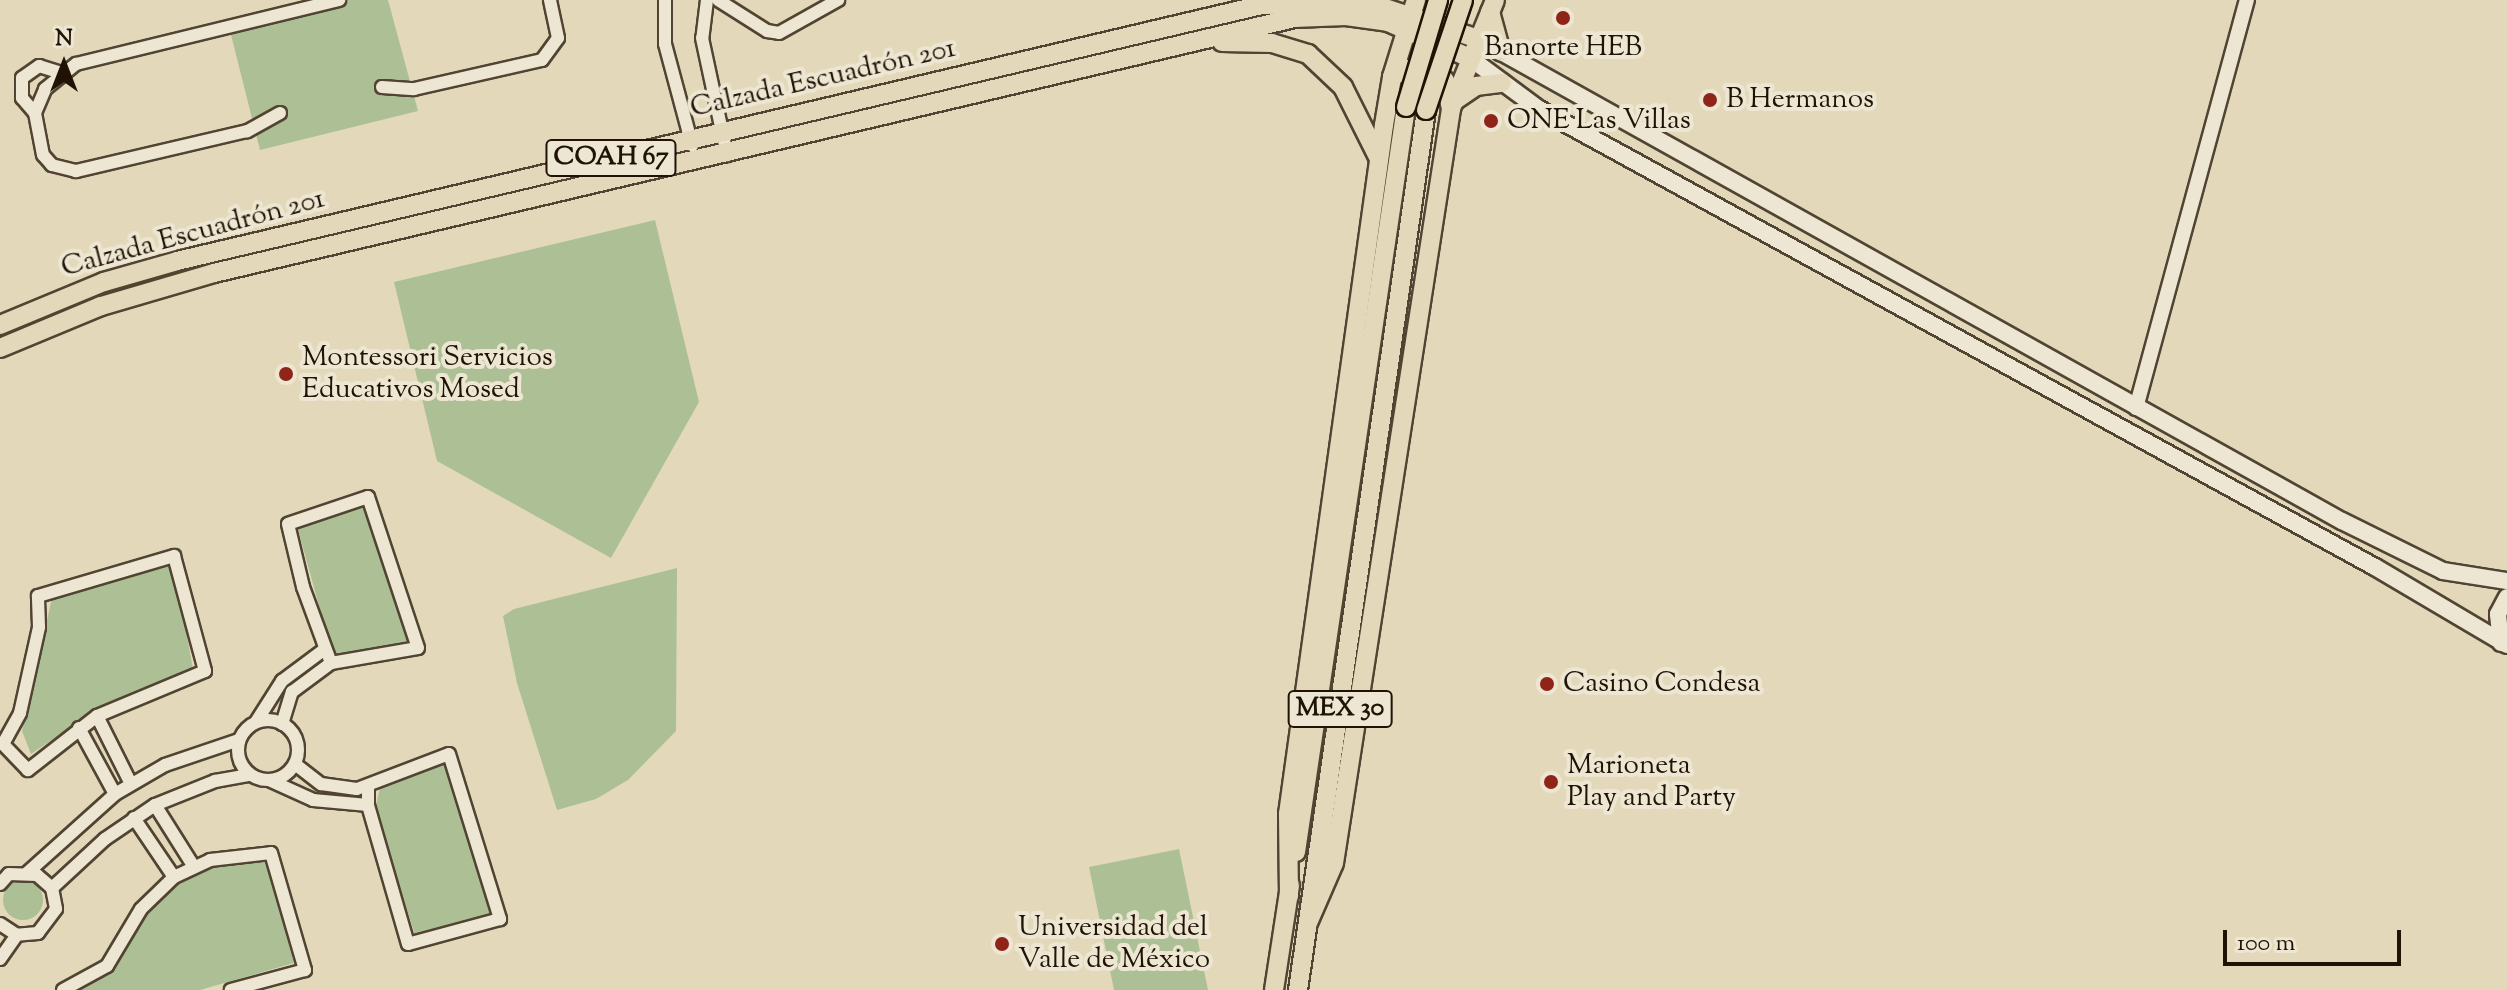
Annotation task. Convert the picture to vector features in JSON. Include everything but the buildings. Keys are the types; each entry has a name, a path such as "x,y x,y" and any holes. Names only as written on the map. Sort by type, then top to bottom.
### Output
{"main road":[{"name":"MEX 30","path":"1274,990 1352,486 1406,107 1438,0"},
{"name":"MEX 30","path":"1298,990 1373,496 1426,110 1463,0"},
{"name":"Calzada Escuadrón 201","path":"0,325 104,282 177,261 1271,3 1350,2 1411,14 1478,39"},
{"path":"1308,923 1334,863 1453,105 1493,6"},
{"path":"1493,6 1501,52"},
{"name":"Calzada Escuadrón 201","path":"0,348 150,290 1318,15 1368,18 1411,14 1470,58"},
{"path":"1289,896 1288,814 1392,77 1411,14"},
{"name":"COAH 67","path":"1478,39 2136,408 2429,565 2507,581"},
{"path":"1200,42 1272,43 1308,54 1343,87 1379,162"},
{"name":"COAH 67","path":"1470,58 1504,84 1586,136 2375,567 2504,644"},
{"path":"1453,105 1476,86 1504,84 1519,62"},
{"path":"1392,77 1405,69 1434,71 1451,94 1453,105"},
{"path":"2504,644 2498,614 2507,597"}],"street":[{"path":"35,113 59,72 76,64 304,4 339,0"},
{"path":"382,87 414,89 542,60 558,38 550,0"},
{"path":"665,0 665,44 689,139 699,161"},
{"path":"707,0 702,38 727,155"},
{"path":"718,0 767,31 779,33 838,0"},
{"path":"2136,408 2247,0"},
{"path":"59,72 39,66 22,78 22,98 35,113 43,155 52,165 76,171 247,131 280,113"},
{"path":"282,724 292,692 331,663 418,648 368,497 288,524 331,663"},
{"path":"174,556 205,671 97,716 28,770 3,744 20,713 39,627 38,596 174,556"},
{"path":"27,873 115,794 201,751 239,740 256,722 282,681 325,649"},
{"path":"282,681 292,692"},
{"path":"97,716 131,784"},
{"path":"256,722 282,724 295,737 295,764"},
{"path":"79,728 115,794"},
{"path":"239,740 238,759 249,775"},
{"path":"295,764 321,784 345,789 368,786 449,754 500,919 408,944 368,805 368,786"},
{"path":"269,780 295,764"},
{"path":"52,888 134,818 155,805 215,781 249,775 269,780 313,800 368,805"},
{"path":"313,800 321,784"},
{"path":"155,805 194,867"},
{"path":"134,818 174,877"},
{"path":"63,990 107,966 141,909 174,877 210,860 271,853 305,970 231,990"},
{"path":"3,875 27,873 52,888"},
{"path":"0,924 17,935 38,933 53,919 52,888"},
{"path":"0,959 17,935"}],"green space":[{"path":"348,0 388,0 418,111 260,150 229,27"},
{"path":"655,220 699,402 611,558 437,461 394,282"},
{"path":"368,504 409,641 333,656 297,526"},
{"path":"174,565 193,669 98,709 31,754 22,731 52,598"},
{"path":"677,568 676,731 628,780 596,799 557,810 517,683 503,616 514,609"},
{"path":"445,761 493,916 415,935 375,809 380,788"},
{"path":"1179,849 1208,990 1114,990 1089,867"},
{"path":"266,862 294,963 200,990 77,990 115,969 145,912 176,882 211,866"},
{"path":"23,880 37,886 43,900 37,914 23,920 9,914 3,900 9,886"}],"place":[{"name":"Banorte HEB","path":"1563,18"},
{"name":"B Hermanos","path":"1710,100"},
{"name":"ONE Las Villas","path":"1491,121"},
{"name":"Montessori Servicios Educativos Mosed","path":"286,374"},
{"name":"Casino Condesa","path":"1547,684"},
{"name":"Marioneta Play and Party","path":"1551,782"},
{"name":"Universidad del Valle de México","path":"1002,944"}]}
